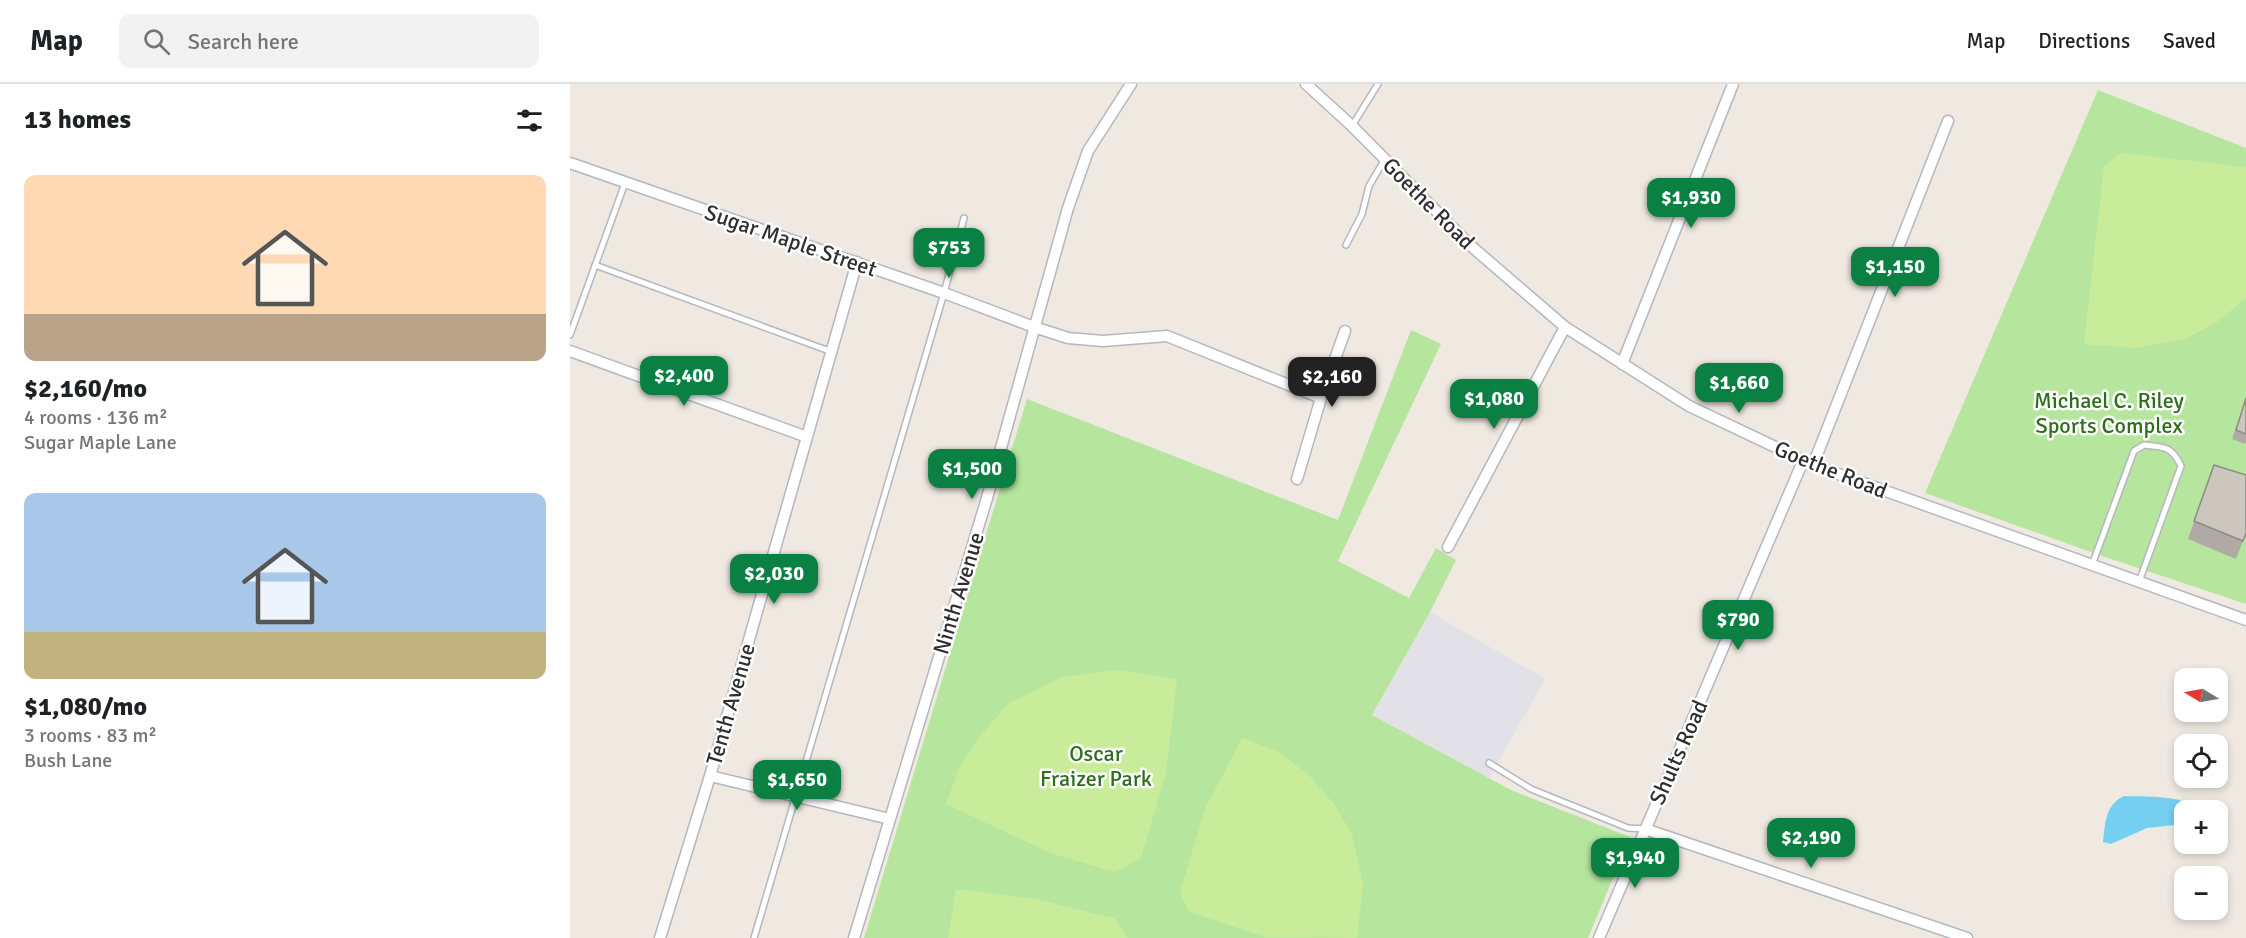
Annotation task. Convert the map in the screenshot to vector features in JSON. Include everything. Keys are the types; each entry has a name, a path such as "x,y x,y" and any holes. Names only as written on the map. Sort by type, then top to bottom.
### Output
{"street":[{"name":"Ninth Avenue","path":"854,938 987,498 1068,208 1088,151 1131,84"},
{"name":"Goethe Road","path":"1306,84 1352,126 1471,246 1565,327 1689,406 1808,463 2246,620"},
{"path":"1622,364 1732,84"},
{"name":"Shults Road","path":"1948,121 1808,463 1645,829 1967,938"},
{"name":"Sugar Maple Street","path":"570,163 1068,338 1103,341 1167,336 1321,398"},
{"name":"Tenth Avenue","path":"660,938 710,776 857,262"},
{"path":"1448,547 1565,327"},
{"path":"1297,478 1321,398 1346,331"},
{"path":"570,351 807,437"},
{"path":"710,776 890,819"},
{"path":"1599,938 1645,829"}],"lane":[{"path":"1352,126 1378,84"},
{"path":"1347,245 1362,214 1369,186 1385,159"},
{"path":"570,335 625,183"},
{"path":"753,938 944,293 964,218"},
{"path":"595,265 832,352"},
{"path":"2092,565 2134,451 2144,445 2170,449 2181,466 2139,582"},
{"path":"1489,763 1532,789 1628,828 1645,829"}],"shaded area":[{"path":"1430,612 1545,679 1489,778 1372,715"}],"green space":[{"name":"Michael C. Riley Sports Complex","path":"2098,90 2246,148 2246,604 1925,493"},
{"path":"2122,153 2246,167 2246,298 2217,322 2185,339 2137,348 2084,344 2104,166"},
{"name":"Oscar Fraizer Park","path":"1411,330 1441,344 1338,561 1409,598 1436,548 1456,560 1430,612 1372,715 1511,790 1630,837 1588,938 864,938 1027,399 1338,520"},
{"path":"1118,670 1177,679 1166,773 1141,858 1115,872 1050,853 946,804 959,768 978,738 1009,703 1063,677"},
{"path":"1242,738 1275,750 1307,773 1334,804 1352,834 1363,885 1357,938 1265,937 1189,912 1180,892 1205,809"},
{"path":"956,889 1031,898 1114,918 1128,938 948,938"}],"water":[{"path":"2124,796 2178,800 2174,800 2174,825 2147,828 2111,844 2103,842 2110,809 2118,799"}],"building":[{"path":"2246,398 2246,434 2236,430"},
{"path":"2214,465 2246,475 2246,533 2243,541 2194,521"}]}
